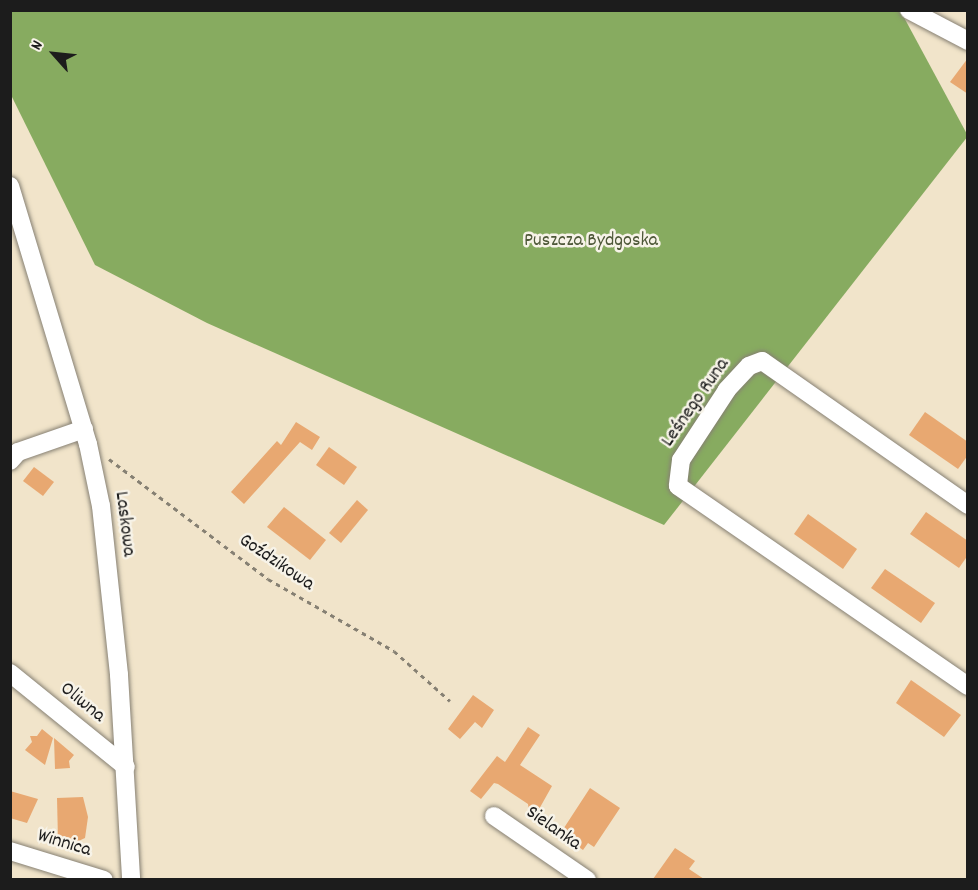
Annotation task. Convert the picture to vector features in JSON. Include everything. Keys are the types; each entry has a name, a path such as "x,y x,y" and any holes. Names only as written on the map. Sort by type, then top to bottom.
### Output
{"street":[{"path":"909,10 968,41"},
{"name":"Laskowa","path":"10,186 86,437 101,506 126,767 131,879"},
{"name":"Leśnego Runa","path":"968,505 762,361 749,366 727,390 681,460 678,486 968,686"},
{"path":"10,461 18,452 86,437"},
{"name":"Oliwna","path":"10,673 126,767"},
{"name":"Sielanka","path":"494,816 586,879"},
{"name":"Winnica","path":"10,851 104,879"}],"path":[{"name":"Goździkowa","path":"86,437 268,579 394,651 450,700"}],"green space":[{"name":"Puszcza Bydgoska","path":"900,10 968,136 664,525 207,323 95,265 11,95 11,11"}],"building":[{"path":"968,58 968,94 950,82"},
{"path":"925,412 968,442 968,455 958,469 909,435"},
{"path":"296,422 320,437 312,450 300,442 244,504 231,492 277,441 281,445"},
{"path":"329,447 357,467 344,485 316,465"},
{"path":"34,467 54,482 43,496 23,481"},
{"path":"357,500 368,510 341,543 329,533"},
{"path":"284,507 326,540 310,560 267,527"},
{"path":"926,512 968,541 968,555 959,568 910,534"},
{"path":"808,514 857,549 843,569 794,534"},
{"path":"885,569 935,603 921,623 871,588"},
{"path":"911,680 961,715 944,737 896,703"},
{"path":"473,695 494,710 482,728 475,722 460,739 448,729"},
{"path":"528,727 540,735 520,765 552,786 538,811 529,811 528,804 498,784 494,783 481,799 470,791 497,756 505,762"},
{"path":"42,729 53,738 45,765 25,750 32,742 30,736 37,736"},
{"path":"54,738 74,755 69,761 70,768 55,769"},
{"path":"590,788 620,808 594,847 588,843 583,850 560,834"},
{"path":"10,791 38,799 27,823 10,818"},
{"path":"83,797 88,817 85,838 72,844 58,840 57,798"},
{"path":"675,848 695,861 689,869 704,879 653,879"}]}
